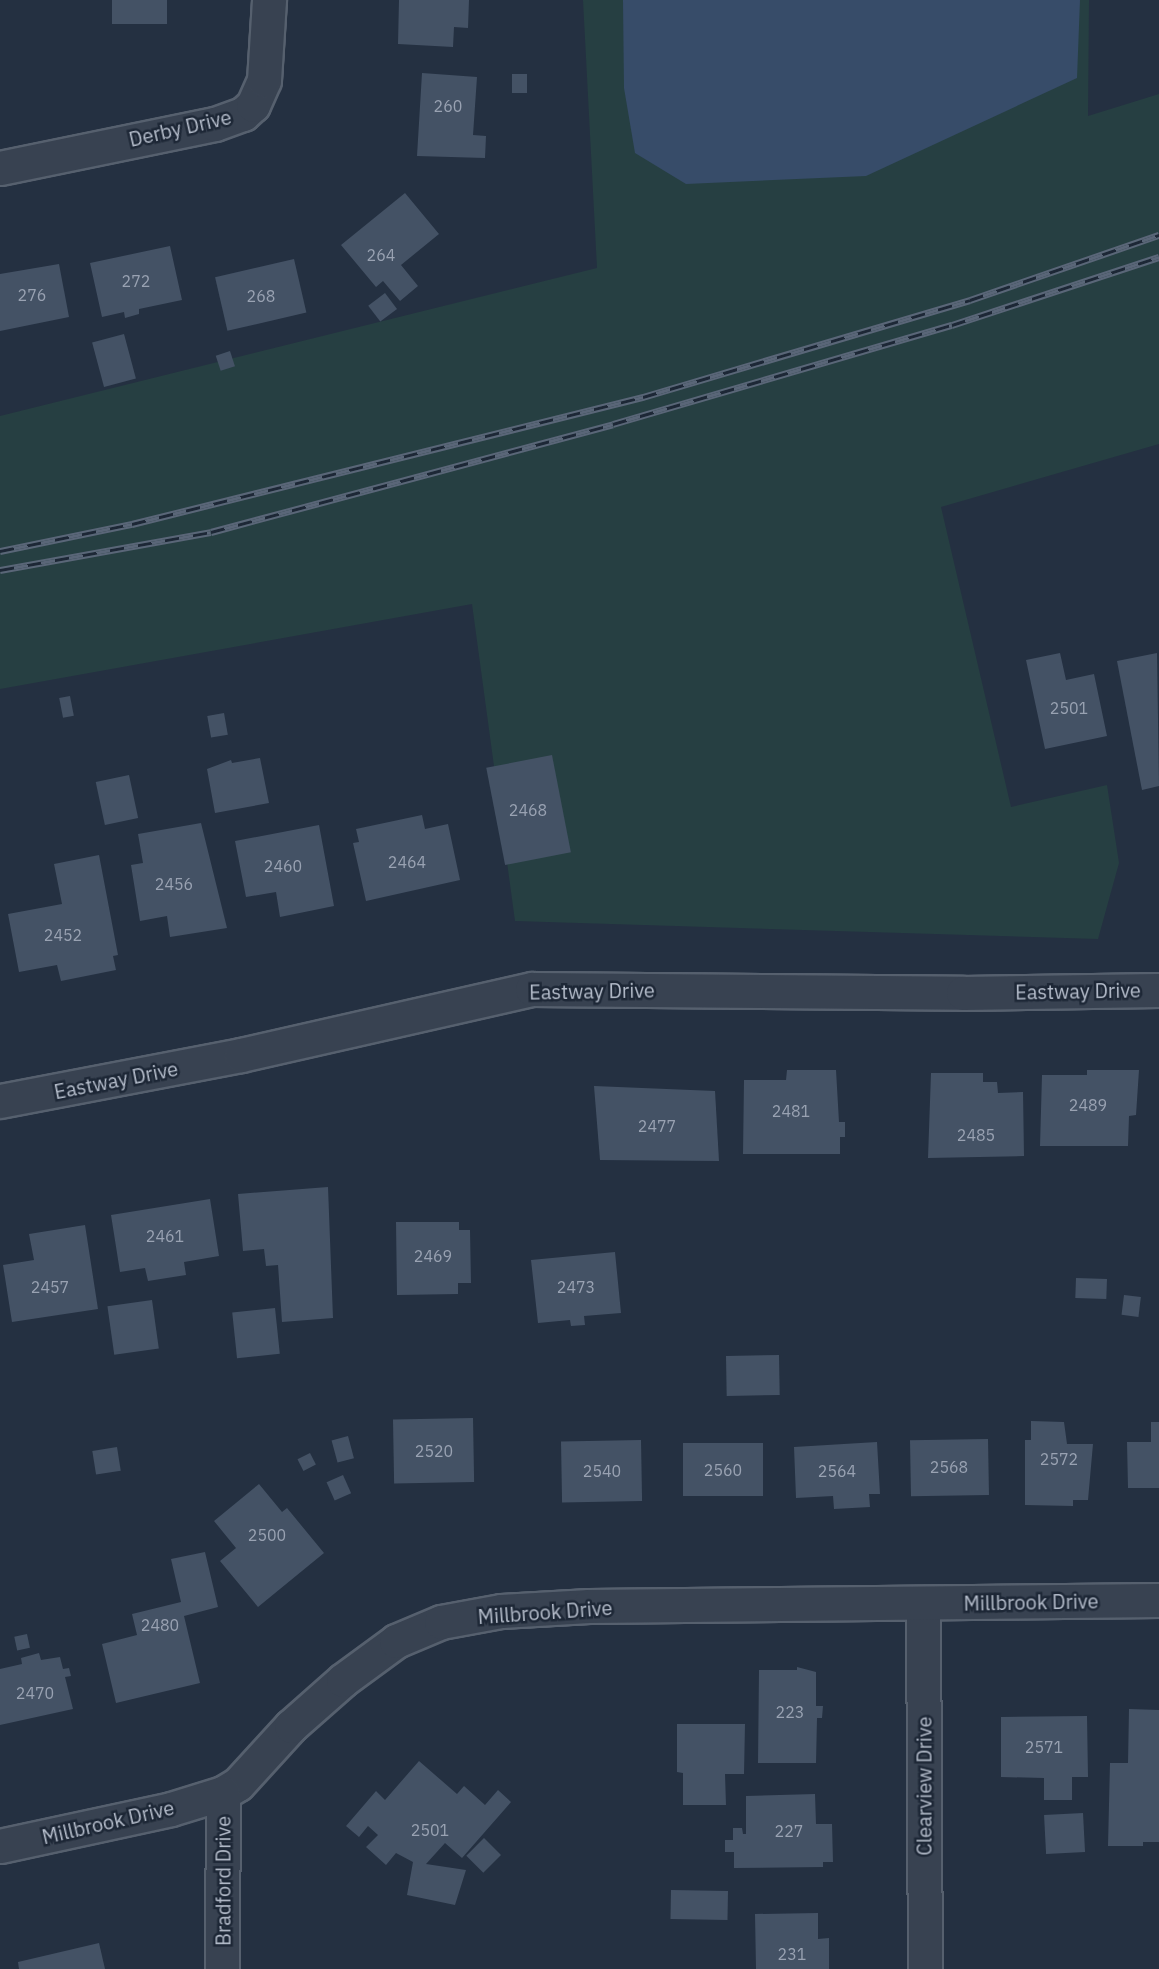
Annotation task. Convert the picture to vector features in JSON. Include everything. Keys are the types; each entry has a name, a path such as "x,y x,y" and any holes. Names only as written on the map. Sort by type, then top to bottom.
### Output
{"street":[{"name":"Derby Drive","path":"0,168 215,124 243,114 253,105 264,81 269,0"},
{"name":"Eastway Drive","path":"0,1101 241,1055 532,989 963,993 1159,990"},
{"name":"Millbrook Drive","path":"0,1846 171,1809 223,1793 238,1784 291,1726 343,1680 396,1641 441,1622 501,1611 589,1606 1159,1600"},
{"name":"Clearview Drive","path":"923,1604 925,1969"},
{"name":"Bradford Drive","path":"222,1969 223,1793"}],"green space":[{"path":"583,0 1089,0 1088,116 1159,94 1159,444 941,507 1011,807 1107,785 1119,863 1098,939 515,921 472,604 0,689 0,416 597,268"}],"water":[{"path":"623,0 1080,0 1077,78 866,176 686,184 635,153 624,88"}],"building":[{"path":"112,0 167,0 167,24 112,24"},
{"path":"399,0 469,0 468,28 454,27 453,47 398,44"},
{"path":"422,73 477,77 473,135 486,136 485,158 417,156"},
{"path":"512,74 527,74 527,93 512,93"},
{"path":"405,193 439,234 401,265 418,286 400,301 383,281 376,287 341,245"},
{"path":"170,246 182,300 139,309 139,314 125,318 124,312 102,317 90,263"},
{"path":"294,259 306,313 227,331 215,277"},
{"path":"59,264 69,317 0,331 0,274"},
{"path":"385,293 397,309 380,322 368,306"},
{"path":"124,334 136,378 104,387 92,343"},
{"path":"230,351 235,366 221,371 216,356"},
{"path":"1060,653 1066,680 1094,674 1107,736 1045,749 1026,660"},
{"path":"1157,653 1159,786 1142,790 1117,661"},
{"path":"70,696 74,716 63,718 59,698"},
{"path":"224,713 228,735 211,738 207,716"},
{"path":"552,755 571,852 505,865 486,768"},
{"path":"260,758 269,803 215,813 207,769 231,760 232,763"},
{"path":"129,775 138,818 105,825 96,782"},
{"path":"422,815 425,829 448,824 460,880 366,901 353,843 359,842 356,829"},
{"path":"201,823 227,928 170,937 167,916 140,921 131,865 143,863 138,834"},
{"path":"319,825 334,906 280,917 276,892 246,897 235,841"},
{"path":"99,855 118,955 113,956 116,970 61,981 57,965 19,972 8,914 62,904 54,864"},
{"path":"787,1070 836,1070 839,1122 845,1122 845,1137 840,1137 840,1154 743,1154 744,1080 786,1080"},
{"path":"1087,1070 1139,1070 1136,1115 1129,1116 1128,1146 1040,1146 1042,1075 1087,1075"},
{"path":"931,1073 983,1073 983,1082 997,1082 998,1093 1023,1092 1024,1156 928,1158"},
{"path":"594,1086 715,1091 719,1161 600,1160"},
{"path":"328,1187 333,1318 282,1322 278,1265 266,1266 264,1249 243,1251 238,1194"},
{"path":"210,1199 219,1256 184,1262 186,1275 148,1281 145,1268 120,1272 111,1215"},
{"path":"396,1222 459,1222 459,1230 470,1230 471,1283 458,1283 458,1294 397,1295"},
{"path":"85,1225 98,1309 12,1322 3,1265 34,1260 29,1234"},
{"path":"615,1252 621,1313 584,1316 585,1325 571,1326 570,1320 538,1323 531,1260"},
{"path":"1076,1278 1107,1279 1106,1299 1075,1298"},
{"path":"1124,1295 1141,1297 1138,1317 1122,1315"},
{"path":"152,1300 159,1349 114,1355 107,1306"},
{"path":"275,1308 280,1354 237,1358 232,1312"},
{"path":"779,1355 780,1395 727,1396 726,1356"},
{"path":"473,1418 474,1482 394,1483 393,1419"},
{"path":"1031,1421 1064,1422 1067,1444 1093,1444 1088,1500 1073,1500 1073,1506 1025,1505 1025,1440 1031,1440"},
{"path":"1151,1422 1159,1422 1159,1488 1128,1488 1127,1442 1151,1442"},
{"path":"348,1436 354,1458 338,1463 332,1440"},
{"path":"988,1439 989,1495 911,1496 910,1440"},
{"path":"641,1440 642,1501 562,1502 561,1441"},
{"path":"877,1442 880,1494 869,1494 870,1507 834,1509 833,1496 796,1498 794,1447"},
{"path":"683,1443 763,1443 763,1496 683,1496"},
{"path":"117,1447 121,1471 96,1475 92,1451"},
{"path":"310,1453 316,1465 303,1471 298,1459"},
{"path":"343,1475 351,1493 335,1501 327,1482"},
{"path":"259,1484 282,1512 287,1508 324,1553 258,1607 220,1561 236,1548 214,1521"},
{"path":"205,1552 218,1607 184,1616 200,1683 116,1703 102,1644 137,1635 132,1614 181,1602 171,1559"},
{"path":"27,1634 30,1648 17,1650 14,1637"},
{"path":"39,1653 41,1660 60,1657 63,1669 69,1668 71,1676 65,1677 73,1709 0,1725 0,1669 22,1664 21,1658"},
{"path":"797,1667 816,1672 816,1706 823,1706 822,1718 817,1718 816,1763 758,1763 759,1670 797,1670"},
{"path":"1129,1709 1159,1710 1159,1842 1143,1842 1143,1846 1108,1846 1110,1763 1128,1763"},
{"path":"1087,1716 1088,1777 1072,1777 1072,1800 1044,1800 1044,1778 1001,1777 1001,1717"},
{"path":"677,1724 745,1724 744,1774 725,1774 726,1805 683,1805 683,1773 677,1772"},
{"path":"419,1761 457,1794 464,1786 485,1805 498,1790 511,1802 462,1858 445,1843 426,1864 466,1870 455,1905 407,1895 413,1862 396,1853 386,1865 366,1847 378,1835 368,1826 359,1837 346,1826 376,1791 385,1800"},
{"path":"815,1794 816,1824 832,1824 833,1862 823,1862 823,1867 734,1868 734,1852 725,1852 725,1840 733,1840 733,1828 742,1828 743,1834 746,1834 746,1796"},
{"path":"1083,1813 1085,1852 1046,1854 1044,1815"},
{"path":"484,1838 501,1855 483,1873 466,1856"},
{"path":"671,1890 728,1891 727,1920 670,1919"},
{"path":"818,1913 818,1939 829,1938 829,1969 756,1969 755,1914"},
{"path":"99,1943 105,1969 19,1969 18,1962"}],"railway":[{"path":"0,551 132,524 643,397 970,300 1159,235"},
{"path":"0,570 211,532 613,424 952,325 1159,257"}]}
